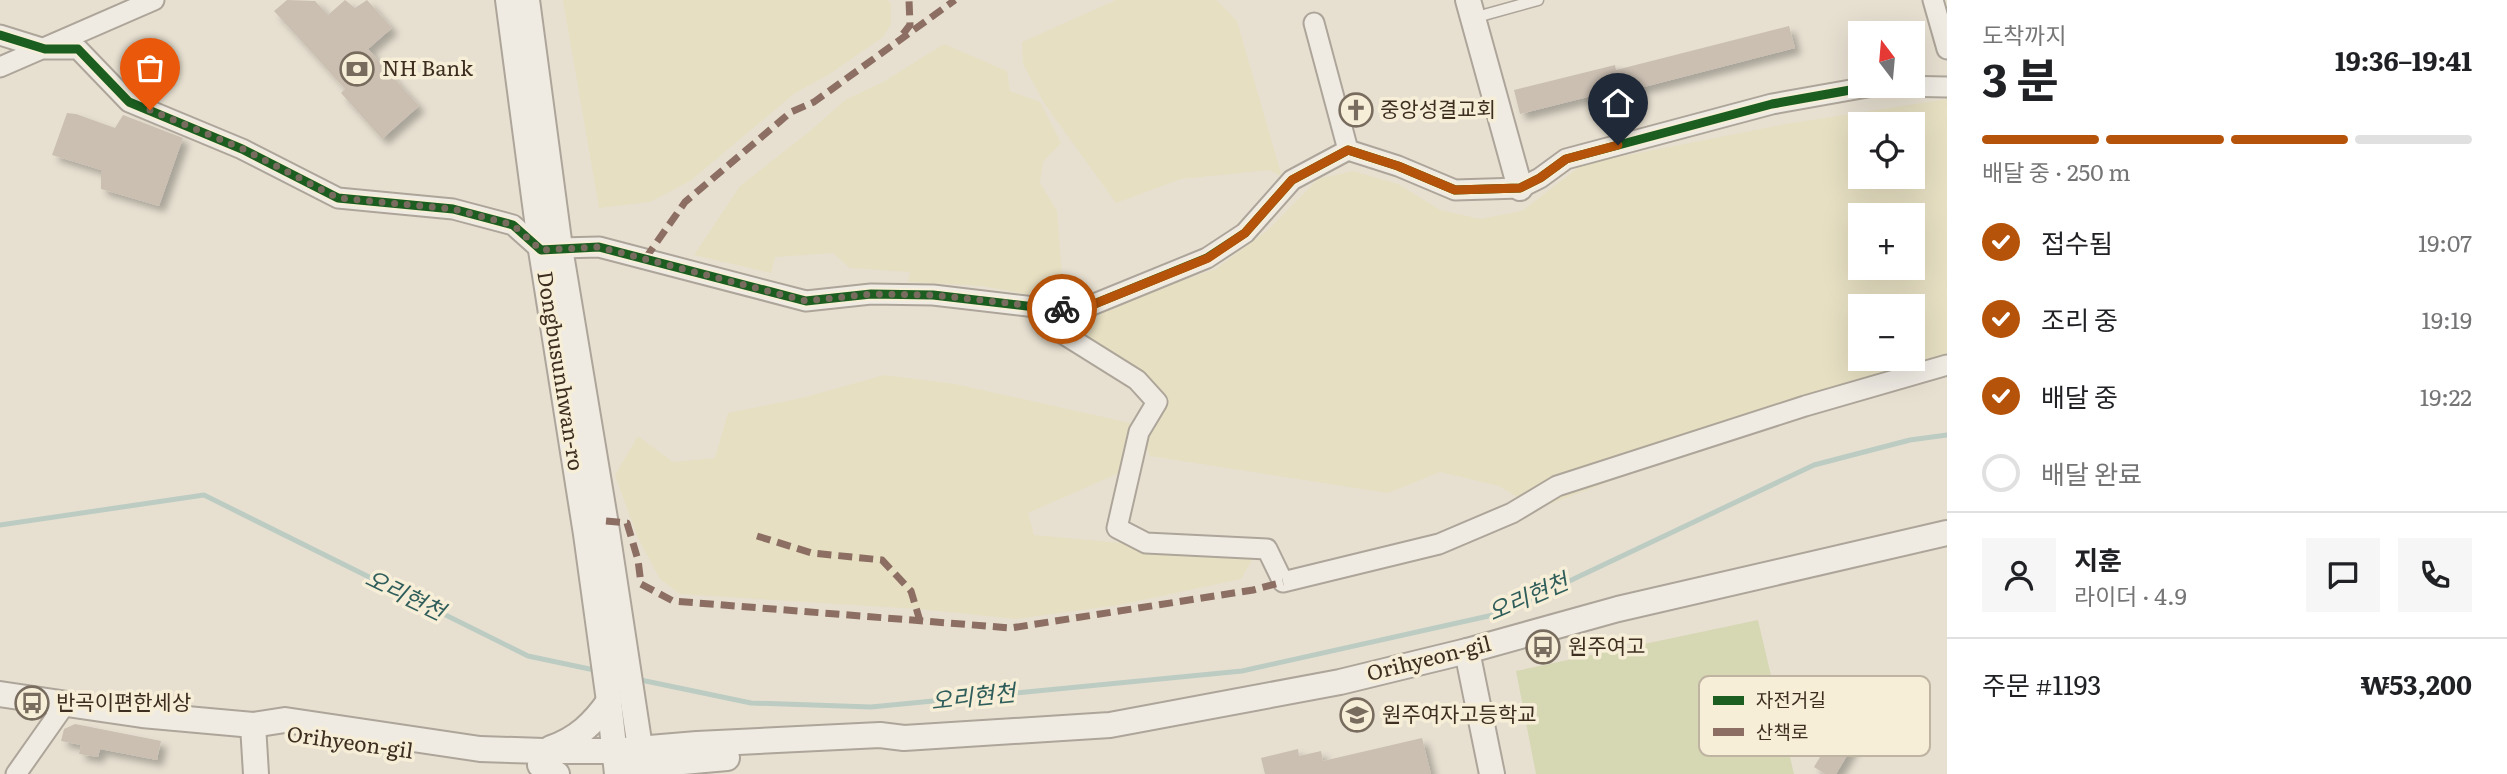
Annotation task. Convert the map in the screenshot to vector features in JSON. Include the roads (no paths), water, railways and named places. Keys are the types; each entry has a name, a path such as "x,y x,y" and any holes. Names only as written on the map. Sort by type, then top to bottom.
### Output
{"street":[{"path":"0,67 154,0"},
{"name":"Dongbusunhwan-ro","path":"508,0 597,532 621,700"},
{"name":"Dongbusunhwan-ro","path":"527,0 551,249"},
{"path":"1933,0 1947,50"},
{"path":"1470,9 1520,188"},
{"path":"1314,23 1348,150"},
{"path":"0,35 45,49 78,49 130,102 243,149 338,198 453,209 513,225 551,249 599,247 806,301 871,294 933,295 1066,309 1082,309 1208,258 1245,233 1292,180 1348,150 1398,166 1455,190 1520,188 1540,178 1566,159 1772,104 1848,90"},
{"path":"1925,87 1947,87"},
{"path":"1066,309 1057,330 1137,380 1157,402 1139,432 1117,528 1146,542 1267,549 1283,582 1439,544 1512,513 1557,486 1805,405 1947,365"},
{"name":"Orihyeon-gil","path":"0,694 142,715 253,725 285,720 480,749 547,763 642,763 884,744 904,738 1110,725 1340,682 1467,651 1618,609 1947,533"},
{"path":"1467,651 1492,774"},
{"path":"621,700 699,759"},
{"path":"621,700 642,763"},
{"path":"547,763 568,742 621,700"},
{"path":"615,764 621,700"},
{"path":"16,774 66,703"},
{"path":"253,725 256,774"}],"lane":[{"path":"1470,9 1538,0"}],"waterway":[{"name":"오리현천","path":"636,679 751,703 871,707 1242,671 1502,613 1814,465 1910,440 1947,435"},
{"name":"오리현천","path":"0,525 204,495 528,656 599,671"}],"place":[{"name":"NH Bank","path":"357,69"},
{"name":"중앙성결교회","path":"1356,110"},
{"name":"원주여고","path":"1543,647"},
{"name":"반곡이편한세상","path":"32,703"},
{"name":"원주여자고등학교","path":"1357,715"}]}
